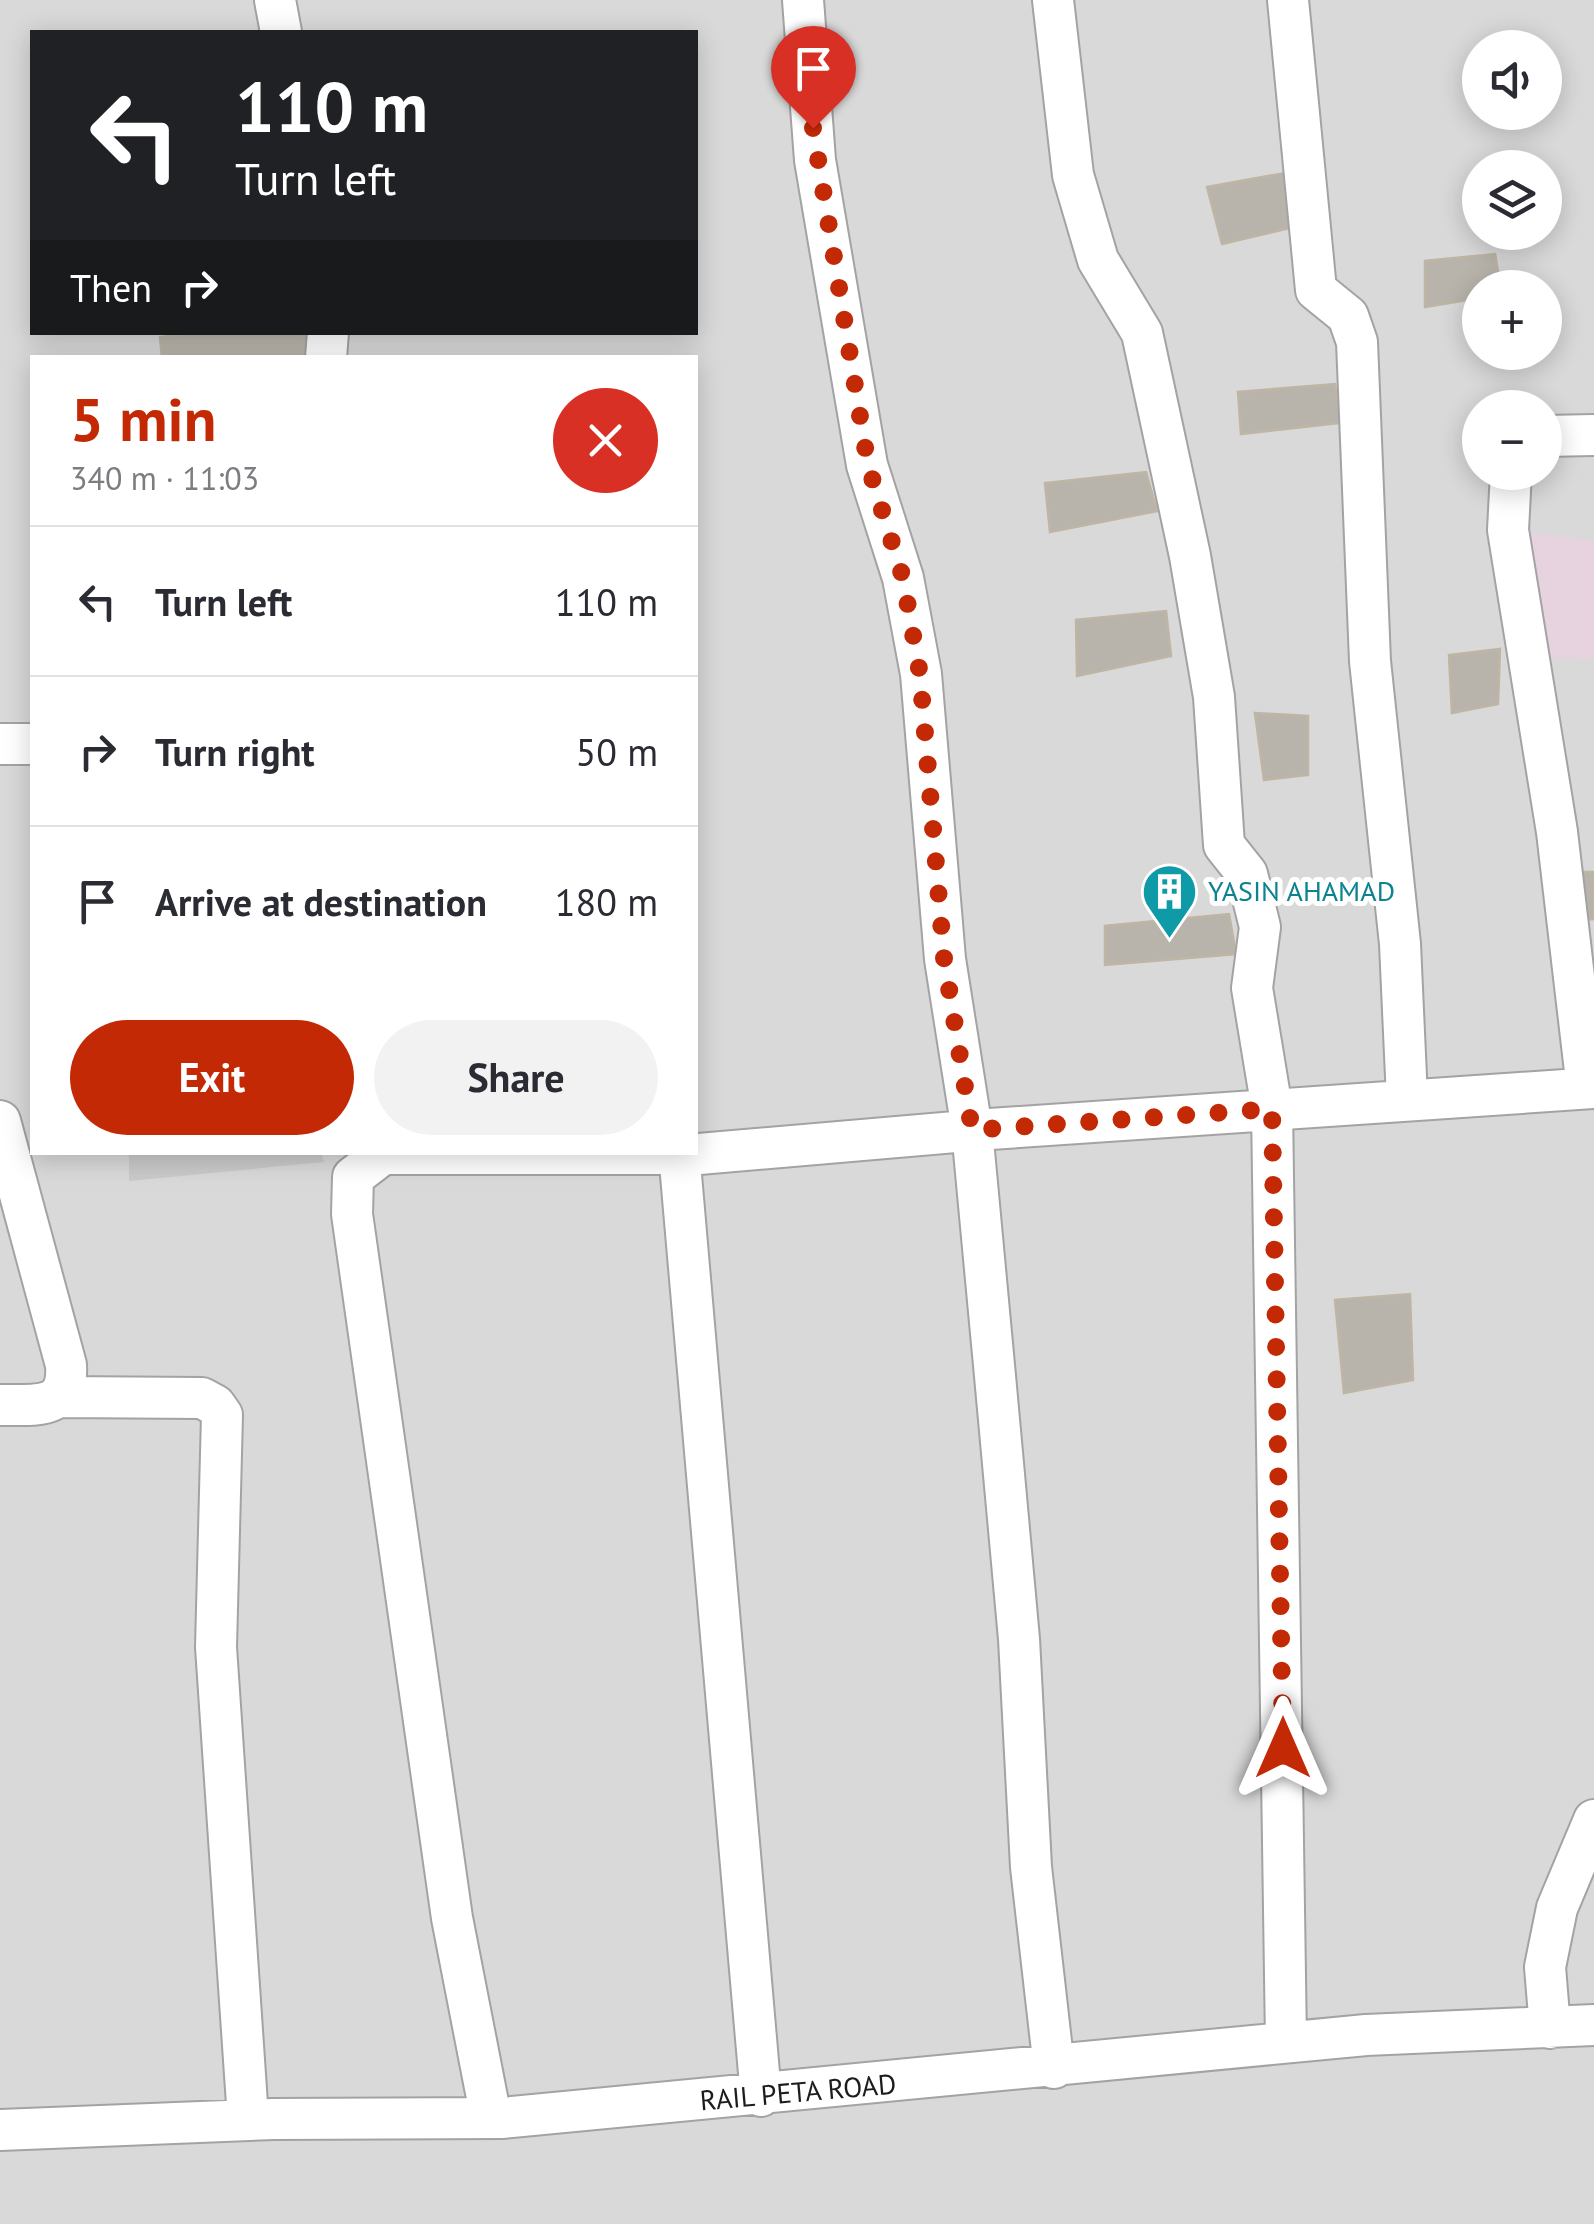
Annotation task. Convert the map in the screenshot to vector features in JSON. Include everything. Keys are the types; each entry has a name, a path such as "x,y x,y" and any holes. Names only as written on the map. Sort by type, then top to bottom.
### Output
{"street":[{"path":"276,0 281,30"},
{"path":"802,0 815,160 868,465 903,578 920,674 944,958 972,1130 1019,1639 1031,1867 1054,2068"},
{"path":"1053,0 1072,174 1098,260 1142,333 1190,556 1214,697 1224,846 1247,874 1260,927 1252,988 1272,1109 1286,2042"},
{"path":"1288,0 1316,290 1348,316 1358,342 1370,661 1400,944 1407,1099"},
{"path":"1562,436 1594,435"},
{"path":"698,1152 1590,1088 1557,832 1508,530 1510,490"},
{"path":"0,744 30,744"},
{"path":"0,1120 66,1365 67,1384 60,1396"},
{"path":"380,1155 352,1177 352,1214 452,1918 491,2118"},
{"path":"679,1155 761,2096"},
{"path":"0,1404 43,1404 60,1396 202,1398 215,1405 222,1416 216,1647 248,2119"},
{"path":"1550,2028 1545,1966 1557,1908 1594,1820"},
{"name":"RAIL PETA ROAD","path":"0,2130 248,2119 491,2118 1054,2068 1286,2042 1594,2025"}],"shaded area":[{"path":"0,0 1594,0 1594,2224 0,2224"},
{"path":"1529,533 1594,541 1594,659 1525,657"},
{"path":"129,1155 322,1155 324,1162 129,1181"}],"building":[{"path":"1291,172 1294,227 1222,244 1207,187"},
{"path":"1495,254 1498,270 1462,270 1462,301 1425,307 1425,261"},
{"path":"304,335 308,355 162,355 160,337"},
{"path":"1335,384 1340,423 1241,434 1238,392"},
{"path":"1146,472 1157,511 1050,532 1045,483"},
{"path":"1166,611 1171,656 1077,676 1076,620"},
{"path":"1500,649 1498,704 1452,713 1449,655"},
{"path":"1255,713 1308,716 1308,775 1264,780"},
{"path":"1582,872 1594,872 1594,919 1583,920"},
{"name":"YASIN AHAMAD","path":"1229,914 1236,954 1105,965 1105,926"},
{"path":"1410,1294 1413,1380 1344,1393 1335,1300"}],"place":[{"name":"YASIN AHAMAD","path":"1169,940"}],"route":[{"path":"813,128 815,160 868,465 903,578 920,674 944,958 972,1130 1272,1109 1283,1748"}]}
